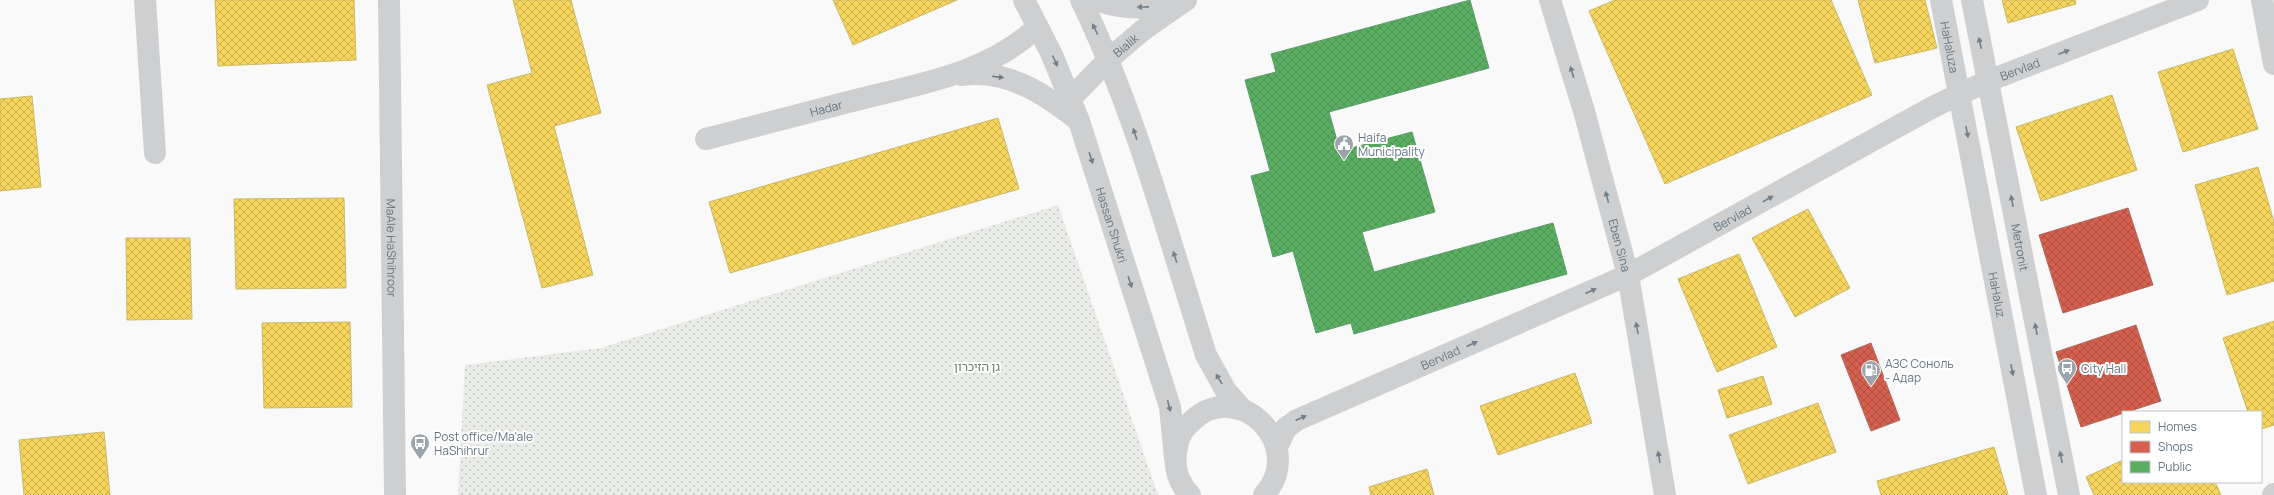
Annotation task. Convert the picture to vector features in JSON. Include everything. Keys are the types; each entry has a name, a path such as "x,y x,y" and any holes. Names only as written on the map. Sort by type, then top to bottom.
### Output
{"street":[{"path":"145,0 155,153"},
{"name":"MaAle HaShihroor","path":"389,0 395,495"},
{"name":"Hassan Shukri","path":"1024,0 1038,26 1071,98 1079,121 1170,407 1176,473 1183,487 1190,495"},
{"path":"1081,0 1109,59 1206,355 1226,390 1243,410"},
{"path":"1097,0 1108,4 1148,8 1181,0"},
{"name":"Bialik","path":"1071,98 1109,59 1144,30 1186,0"},
{"name":"Eben Sina","path":"1550,0 1584,111 1628,275 1665,495"},
{"name":"HaHaluza","path":"1941,0 1960,94"},
{"name":"Metronit","path":"1972,0 2069,495"},
{"name":"Bervlad","path":"1277,447 1286,428 1297,420 1628,275 1926,111 1960,94 1988,81 2198,0"},
{"path":"2261,2 2274,64"},
{"name":"Hadar","path":"706,139 945,77 1003,53 1026,38 1038,26"},
{"name":"Hadar","path":"945,77 967,75 1006,78 1028,86 1079,121"},
{"name":"HaHaluz","path":"1960,94 2036,495"},
{"path":"1175,458 1178,442 1182,432 1196,417 1211,410 1227,408 1243,410 1258,418 1266,426 1277,447 1278,464 1274,481 1265,495"}],"green space":[{"name":"גן הזיכרון","path":"1058,205 1158,495 458,495 465,365 601,348"}],"building: Homes":[{"path":"215,0 354,0 356,60 218,66"},
{"path":"513,0 571,0 601,113 554,126 593,275 542,288 487,85 532,73"},
{"path":"833,0 957,0 853,45"},
{"path":"1615,0 1831,0 1872,95 1665,184 1589,11"},
{"path":"1858,0 1925,0 1937,48 1875,63"},
{"path":"2002,0 2075,0 2076,4 2008,23"},
{"path":"2233,49 2258,129 2183,152 2158,72"},
{"path":"2112,95 2137,170 2041,201 2016,127"},
{"path":"32,96 41,187 0,191 0,99"},
{"path":"998,118 1019,189 730,273 709,202"},
{"path":"2258,167 2274,222 2274,281 2227,295 2195,185"},
{"path":"344,198 346,288 236,289 234,199"},
{"path":"1808,209 1850,288 1795,317 1752,238"},
{"path":"126,238 190,238 192,319 127,320"},
{"path":"1739,254 1777,347 1717,372 1678,279"},
{"path":"2274,321 2274,425 2262,429 2262,411 2248,411 2223,338"},
{"path":"350,322 352,407 264,408 262,323"},
{"path":"1575,373 1592,423 1498,455 1480,406"},
{"path":"1763,376 1772,404 1727,418 1718,390"},
{"path":"1818,403 1836,452 1748,484 1729,435"},
{"path":"104,432 110,495 24,495 19,440"},
{"path":"1994,447 2008,495 1881,495 1877,481"},
{"path":"2122,460 2122,483 2215,483 2221,495 2094,495 2086,477"},
{"path":"1427,469 1434,495 1371,495 1369,487"}],"building: Shops":[{"path":"2128,208 2153,285 2063,313 2039,235"},
{"path":"2136,325 2161,401 2130,411 2122,411 2122,414 2081,427 2056,352"},
{"name":"АЗС Соноль - Адар","path":"1871,343 1900,420 1871,431 1841,355"}],"building: Public":[{"name":"Haifa Municipality","path":"1470,0 1489,68 1329,112 1340,151 1412,132 1435,212 1362,232 1374,272 1553,223 1567,274 1354,334 1351,323 1316,333 1293,251 1273,257 1251,176 1270,171 1245,80 1276,72 1271,54"}],"place":[{"name":"Haifa Municipality","path":"1344,161"},
{"name":"City Hall","path":"2067,385"},
{"name":"АЗС Соноль - Адар","path":"1871,387"},
{"name":"Post office/Ma'ale HaShihrur","path":"420,460"}]}
